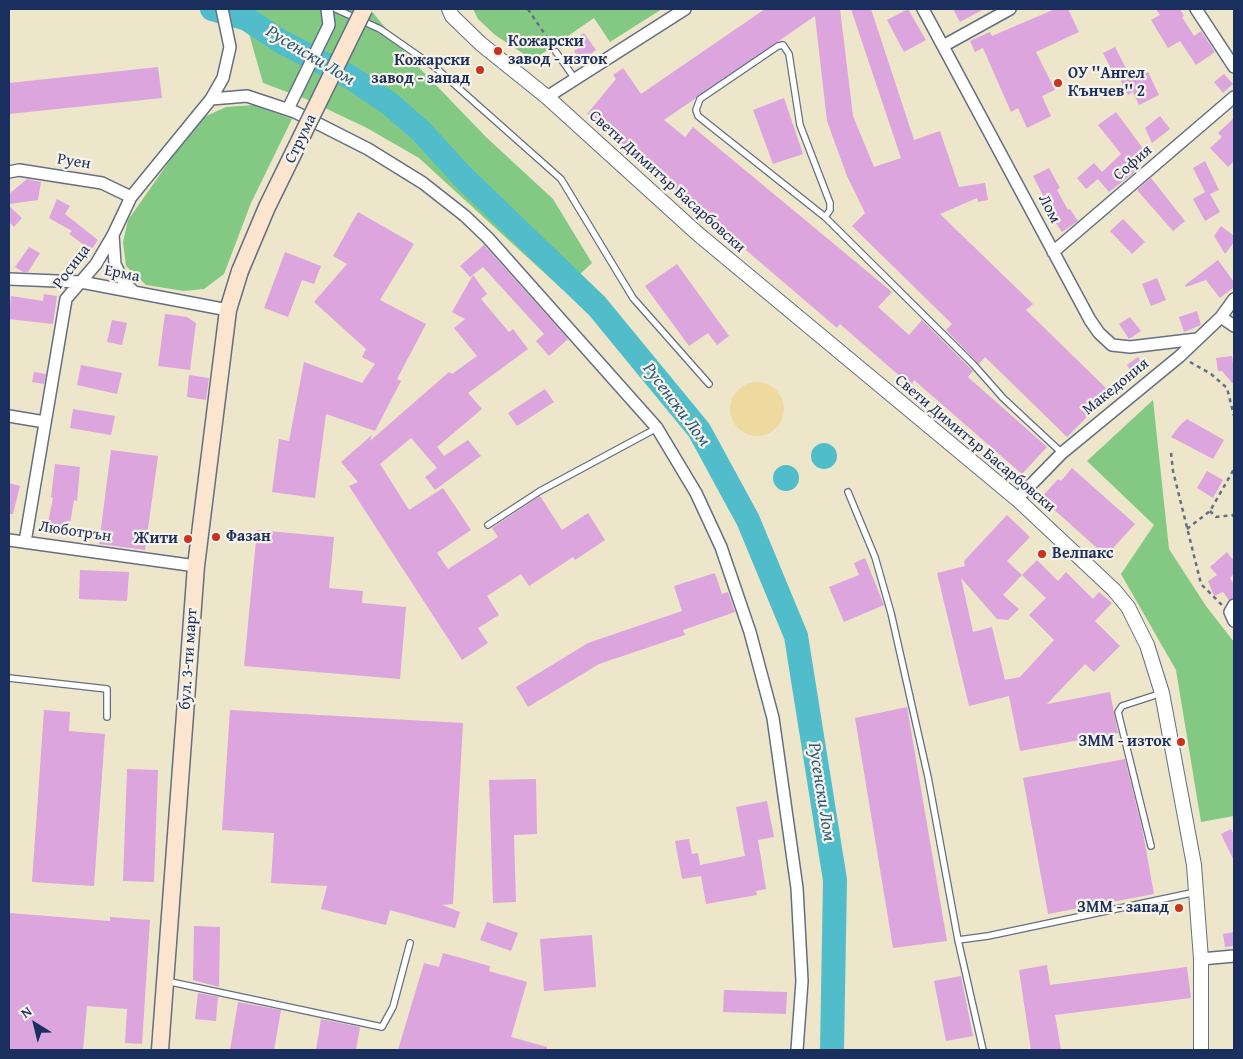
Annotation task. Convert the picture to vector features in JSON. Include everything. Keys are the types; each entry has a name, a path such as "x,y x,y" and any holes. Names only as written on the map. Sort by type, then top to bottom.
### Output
{"main road":[{"name":"Струма","path":"240,270 267,208 364,9"},
{"name":"бул. 3-ти март","path":"160,1050 196,566 228,310 240,270"}],"street":[{"name":"Росица","path":"25,542 66,299 96,264 114,235 131,197 210,99 223,78 230,47 222,9"},
{"path":"288,109 328,25 327,9"},
{"path":"546,97 685,9"},
{"name":"Лом","path":"923,9 1090,320 1112,345 1130,347 1197,340"},
{"path":"943,46 1010,9"},
{"path":"1196,9 1234,66"},
{"name":"Свети Димитър Басарбовски","path":"449,11 481,44 546,97 698,234 1016,499 1114,590 1128,607 1147,645 1162,693 1176,764 1196,892 1201,959 1201,1050"},
{"path":"210,99 247,96 288,109 376,154 423,182 465,216 563,320 657,428 696,493 721,548 750,632 773,718 797,888 802,980 797,1050"},
{"name":"София","path":"1053,252 1234,98"},
{"name":"Руен","path":"9,172 19,170 102,183 131,197"},
{"path":"114,235 115,264 123,281 135,293"},
{"name":"Ерма","path":"9,279 81,282 228,310"},
{"name":"Македония","path":"1016,499 1062,453 1180,356 1221,317 1234,299"},
{"path":"1221,317 1234,326"},
{"path":"9,416 44,422"},
{"name":"Люботрън","path":"9,540 196,566"},
{"path":"1201,959 1234,956"}],"lane":[{"path":"336,9 380,29 436,68 561,179 633,298 709,384"},
{"path":"825,217 830,210 830,203 800,125 789,54 783,46 778,46 700,99 696,110 705,123 825,217 973,364 1003,398 1062,453"},
{"path":"556,52 575,79"},
{"path":"488,525 540,490 657,428"},
{"path":"848,492 875,558 891,613 928,777 958,940 982,1050"},
{"path":"9,678 107,688 107,717"},
{"path":"1151,846 1118,712 1122,706 1162,693"},
{"path":"958,940 988,936 1196,892"},
{"path":"164,981 382,1027 393,1007 410,943"}],"path":[{"path":"528,9 556,52"},
{"path":"1180,356 1211,374 1227,388 1234,416"},
{"path":"1171,452 1187,528 1202,584 1233,613"},
{"path":"1187,528 1210,511 1234,469"},
{"path":"1210,511 1216,517 1233,515 1234,517"}],"green space":[{"path":"242,9 370,9 409,57 486,137 553,199 592,263 563,290 419,158 367,128 306,99 263,83"},
{"path":"473,9 662,9 610,42 594,18 533,60 495,35 478,19"},
{"path":"253,105 292,119 251,203 224,274 204,289 184,291 146,285 126,266 123,242 128,220 187,136 202,118 226,107"},
{"path":"1153,400 1169,549 1206,606 1234,642 1234,816 1201,822 1176,670 1121,574 1154,525 1087,461"}],"sand":[{"path":"757,382 767,384 776,390 782,399 784,409 782,419 776,428 767,434 757,436 747,434 738,428 732,419 730,409 732,399 738,390 747,384"}],"water":[{"path":"824,443 833,447 837,456 833,465 824,469 815,465 811,456 815,447"},
{"path":"786,465 795,469 799,478 795,487 786,491 777,487 773,478 777,469"}],"building":[{"path":"765,9 840,9 853,116 874,167 901,158 851,9 871,9 914,140 940,131 959,187 985,183 988,200 978,202 977,198 940,214 1033,304 1026,310 1111,393 1067,437 985,357 979,364 946,330 952,324 852,226 865,213 847,176 827,121 815,16 664,120 685,137 693,127 892,292 878,307 909,335 922,320 973,371 968,377 1047,447 1022,474 914,380 911,386 840,324 837,328 587,114 616,79 613,75 623,68 641,94"},
{"path":"908,9 926,40 904,52 887,20"},
{"path":"953,9 984,9 960,22"},
{"path":"1055,9 1068,9 1079,32 1036,52 1055,90 1042,96 1051,116 1027,128 1018,108 1011,112 983,48 975,52 970,41 990,32 992,36"},
{"path":"1156,9 1180,9 1184,16 1182,17 1194,36 1201,31 1215,52 1196,65 1180,41 1168,48 1151,20 1160,15"},
{"path":"584,33 596,50 580,61 574,51 580,47 575,39"},
{"path":"1115,47 1132,80 1148,72 1159,95 1139,105 1133,92 1128,95 1120,79 1117,80 1103,53"},
{"path":"158,67 162,98 9,114 9,83"},
{"path":"1224,74 1233,84 1223,93 1214,82"},
{"path":"784,98 803,154 773,164 753,110"},
{"path":"1116,112 1147,154 1137,162 1141,167 1109,192 1098,179 1086,189 1077,178 1094,163 1102,172 1121,154 1098,125"},
{"path":"1160,116 1170,129 1152,143 1145,128"},
{"path":"1234,118 1234,161 1228,167 1210,148 1222,137 1218,133"},
{"path":"1205,161 1219,190 1210,194 1220,212 1205,221 1193,199 1205,192 1193,168"},
{"path":"1049,168 1060,188 1057,190 1068,210 1070,209 1078,221 1062,232 1054,220 1033,176"},
{"path":"1151,178 1185,221 1173,231 1137,190"},
{"path":"27,179 41,182 38,200 9,204 9,194"},
{"path":"57,199 70,206 65,214 98,240 91,250 69,234 72,231 49,218"},
{"path":"9,206 22,218 14,227 9,222"},
{"path":"358,212 414,244 380,300 426,324 397,379 401,381 375,431 326,414 315,498 272,492 279,439 289,441 304,362 362,383 375,364 362,357 366,349 314,302 347,264 333,256"},
{"path":"1123,219 1145,242 1132,254 1110,231"},
{"path":"1221,226 1234,236 1234,242 1225,254 1214,236"},
{"path":"484,245 568,339 549,356 536,341 544,334 483,267 470,277 460,266"},
{"path":"29,247 40,253 28,272 23,272 15,267"},
{"path":"285,252 321,266 314,284 302,280 288,317 264,308"},
{"path":"1218,260 1234,282 1234,287 1220,298 1206,280 1186,287 1185,285"},
{"path":"677,264 729,336 717,345 708,333 689,346 645,286"},
{"path":"473,275 487,294 481,299 509,332 513,329 528,349 468,393 482,409 437,447 444,456 468,440 481,456 435,490 425,477 437,468 411,438 380,464 409,510 443,488 471,530 437,553 448,569 498,537 492,528 540,496 562,530 588,513 605,540 575,560 573,557 529,586 521,574 487,596 499,615 478,628 488,643 462,660 349,486 358,482 341,462 372,435 370,441 449,372 452,374 477,356 454,328 465,319 452,312"},
{"path":"1157,278 1166,300 1151,306 1142,284"},
{"path":"44,294 57,296 53,324 9,319 11,296 43,301"},
{"path":"1197,311 1201,325 1184,332 1179,317"},
{"path":"165,314 187,317 196,323 190,370 158,366"},
{"path":"1130,317 1141,331 1129,339 1119,324"},
{"path":"112,320 127,323 122,345 107,342"},
{"path":"1232,356 1234,385 1222,371 1218,371 1216,358"},
{"path":"1138,357 1146,369 1135,377 1127,365"},
{"path":"81,365 122,373 117,394 77,385"},
{"path":"34,372 46,374 44,384 32,382"},
{"path":"189,375 209,378 206,400 187,397"},
{"path":"545,389 554,402 517,426 508,413"},
{"path":"73,409 115,416 111,435 70,428"},
{"path":"1187,419 1224,440 1213,459 1171,437"},
{"path":"111,450 158,456 145,550 99,544"},
{"path":"55,464 80,467 77,501 74,500 68,536 46,532 53,498 51,497"},
{"path":"1072,468 1135,524 1106,556 1041,498 1058,479 1061,481"},
{"path":"1207,471 1223,480 1213,498 1197,488"},
{"path":"9,483 20,486 13,514 9,514"},
{"path":"1007,515 1030,537 1007,561 1022,575 1037,560 1058,581 1066,572 1093,599 1099,592 1112,603 1095,621 1120,646 1094,672 1085,664 1047,704 1110,692 1118,733 1020,751 1009,696 969,706 937,573 965,566 964,561","holes":["1022,575 1046,598 1029,615 1054,640 1020,677 1005,680 992,627 973,632 961,578 997,619 1008,620 1019,609 1003,595"]},
{"path":"257,530 334,537 329,588 363,591 362,603 406,607 400,679 244,666"},
{"path":"1227,552 1234,561 1234,574 1230,578 1234,584 1234,598 1229,600 1223,592 1214,596 1208,581 1217,575 1210,567"},
{"path":"865,558 884,605 844,622 829,587 859,575 854,563"},
{"path":"80,570 129,572 127,601 79,599"},
{"path":"715,573 722,594 728,592 735,612 683,630 685,635 599,664 528,707 516,687 588,643 682,611 674,586"},
{"path":"907,707 947,941 893,948 855,718"},
{"path":"44,710 70,712 69,731 105,734 94,886 32,882"},
{"path":"230,710 463,723 453,904 442,905 460,912 455,928 390,910 386,925 321,909 327,886 271,883 274,833 222,830"},
{"path":"1125,759 1142,828 1154,894 1048,914 1023,778"},
{"path":"127,769 158,770 154,882 123,881"},
{"path":"536,779 537,834 514,835 516,902 493,903 489,780"},
{"path":"767,801 774,837 758,840 766,889 756,891 757,895 706,904 701,876 682,879 675,841 689,839 692,854 698,853 700,865 745,856 736,807"},
{"path":"1231,829 1234,835 1234,861 1221,834"},
{"path":"9,913 110,921 110,917 150,920 142,1044 125,1043 127,1009 87,1006 83,1050 9,1050"},
{"path":"487,922 518,933 511,951 480,940"},
{"path":"194,926 220,927 219,987 193,980"},
{"path":"1234,932 1234,946 1225,947 1223,934"},
{"path":"592,935 596,987 544,991 540,939"},
{"path":"443,953 490,966 489,971 527,982 511,1037 547,1047 547,1050 398,1050 424,963 439,967"},
{"path":"1047,965 1050,985 1187,967 1191,998 1055,1015 1061,1050 1031,1050 1019,970"},
{"path":"961,976 973,1036 946,1041 934,981"},
{"path":"724,990 787,992 786,1014 723,1012"},
{"path":"198,993 218,997 216,1021 195,1019"},
{"path":"238,1002 281,1010 274,1050 230,1050"},
{"path":"321,1019 360,1027 356,1050 316,1050"}],"waterway":[{"name":"Русенски Лом","path":"212,9 247,19 280,41 350,77 390,104 421,131 462,176 597,306 699,430 748,520 796,636 835,880 832,1050"}],"place":[{"name":"Кожарски завод - изток","path":"498,51"},
{"name":"Кожарски завод - запад","path":"480,70"},
{"name":"ОУ ''Ангел Кънчев'' 2","path":"1058,83"},
{"name":"Фазан","path":"216,537"},
{"name":"Жити","path":"188,539"},
{"name":"Велпакс","path":"1042,554"},
{"name":"ЗММ - изток","path":"1181,742"},
{"name":"ЗММ - запад","path":"1179,908"}]}
